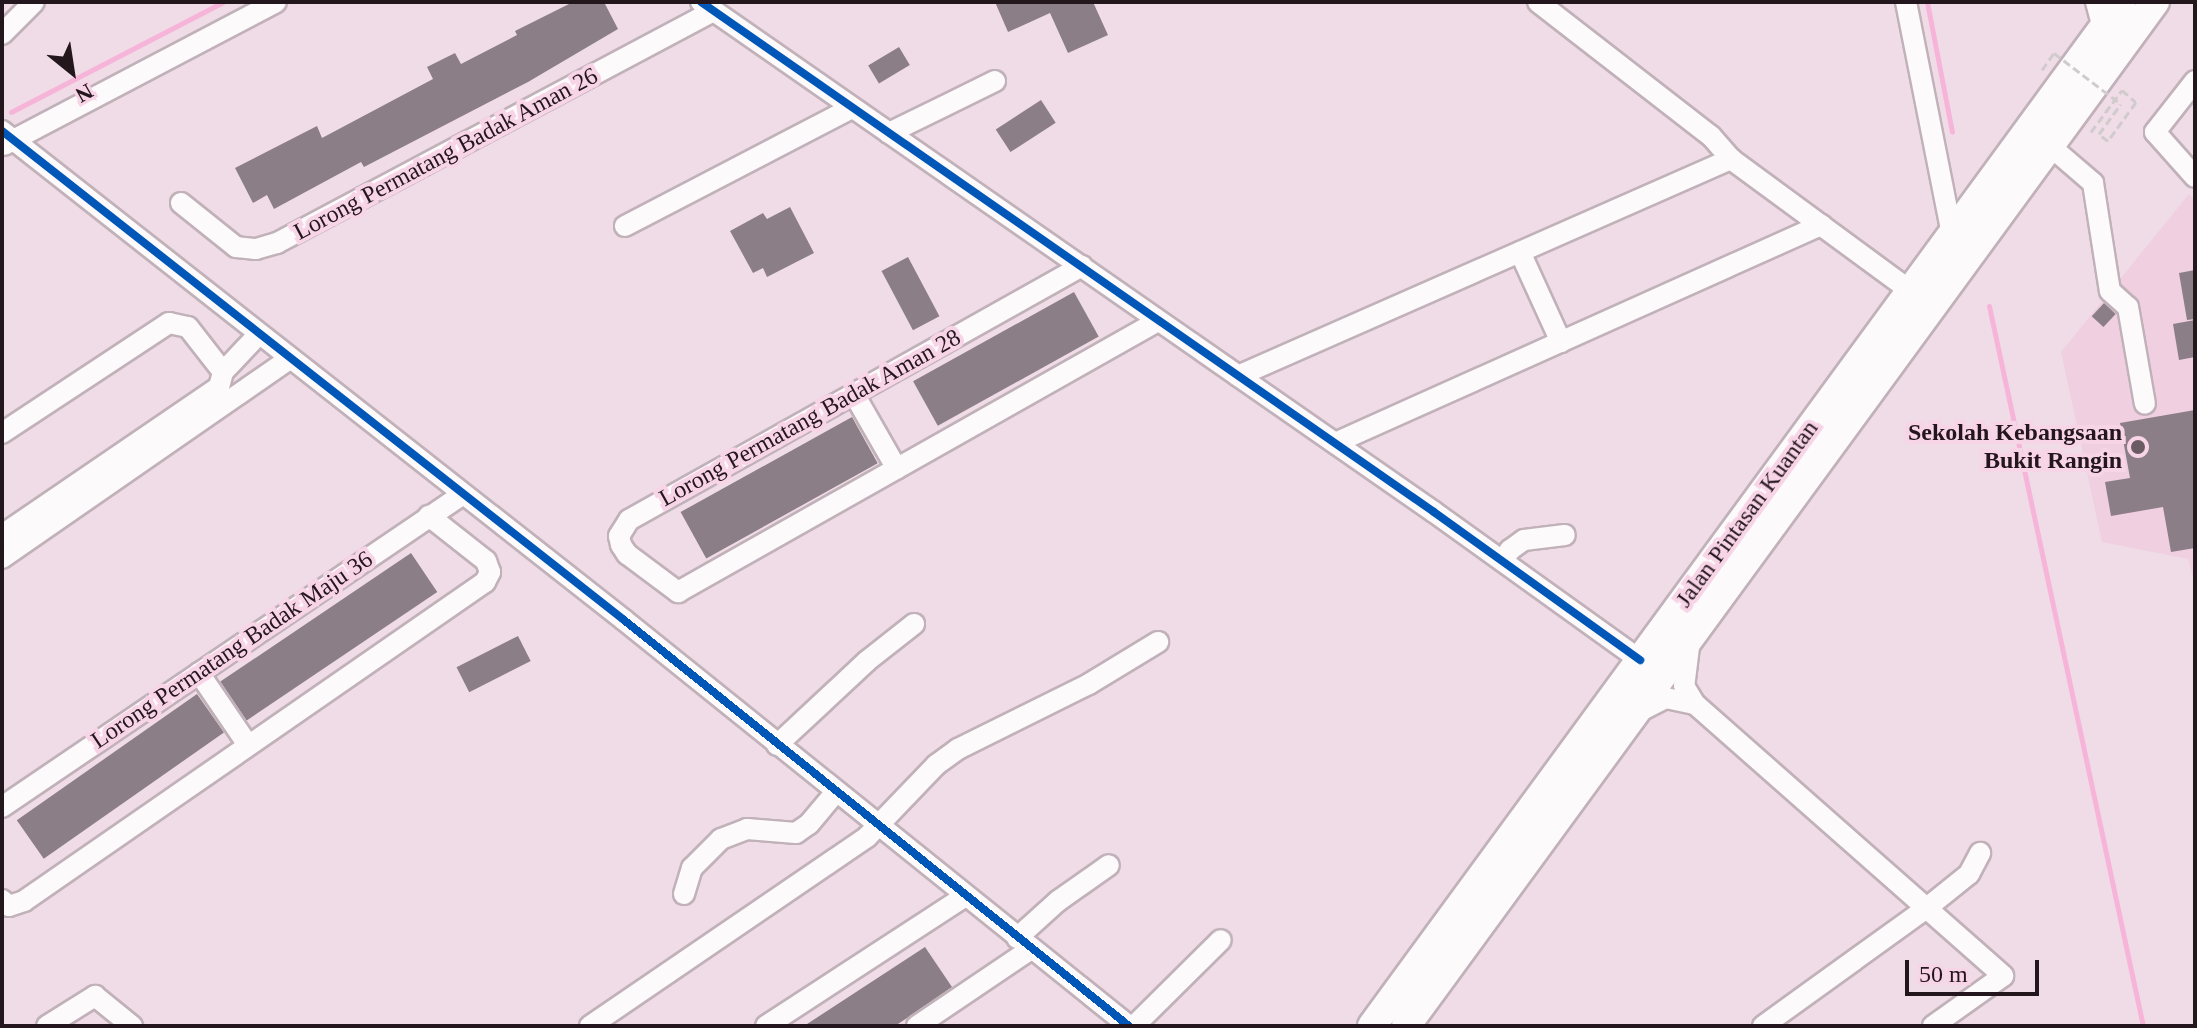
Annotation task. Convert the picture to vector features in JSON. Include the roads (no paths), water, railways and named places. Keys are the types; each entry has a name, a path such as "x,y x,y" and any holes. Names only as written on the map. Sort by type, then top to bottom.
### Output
{"highway":[{"name":"Jalan Pintasan Kuantan","path":"1372,1026 1952,235 2100,15 2122,2"},
{"name":"Jalan Pintasan Kuantan","path":"1406,1026 1691,635 2059,154 2155,2"}],"street":[{"path":"2,34 34,2"},
{"path":"276,2 5,138 149,244 258,335 463,494 964,897 1026,935 1121,1024 1221,940"},
{"path":"1538,2 1711,136 1731,159 1911,291"},
{"path":"1906,2 1952,235"},
{"path":"708,7 1335,443 1640,660"},
{"name":"Lorong Permatang Badak Aman 26","path":"181,203 236,247 256,249 277,243 708,7"},
{"path":"889,133 995,81"},
{"path":"2195,81 2155,132 2195,177"},
{"path":"625,226 852,108"},
{"path":"2059,154 2093,183 2110,291 2128,307 2145,404"},
{"path":"1238,376 1731,159"},
{"path":"1335,443 1821,225"},
{"path":"1520,252 1561,342"},
{"name":"Lorong Permatang Badak Aman 28","path":"897,469 678,592 627,554 619,536 629,520 1082,266"},
{"path":"854,394 897,469 1158,321"},
{"path":"2,433 169,323 188,327 223,372"},
{"path":"2,535 219,387 223,372 258,335"},
{"path":"2,558 291,358"},
{"name":"Lorong Permatang Badak Maju 36","path":"2,807 463,494"},
{"path":"2,900 9,906 24,901 485,582 490,572 486,561 429,516"},
{"path":"1503,561 1510,550 1524,540 1565,535"},
{"path":"777,745 867,661 914,624"},
{"path":"1691,635 1683,674 1684,686 1695,704 2003,976 1933,1026"},
{"path":"602,1023 878,827 936,765 958,749 1089,684 1158,642"},
{"path":"199,673 248,745"},
{"path":"1634,714 1666,698 1695,704"},
{"path":"684,894 692,868 721,839 747,829 796,833 809,824 835,793"},
{"path":"1763,1026 1928,907 1969,874 1980,853"},
{"path":"917,1026 1109,865"},
{"path":"766,1026 964,897"},
{"path":"47,1026 95,996 132,1026"}],"waterway":[{"path":"11,112 223,2"},
{"path":"1927,2 1952,132"},
{"path":"1989,306 2143,1026"}],"place":[{"name":"Sekolah Kebangsaan Bukit Rangin","path":"2138,447"}]}
